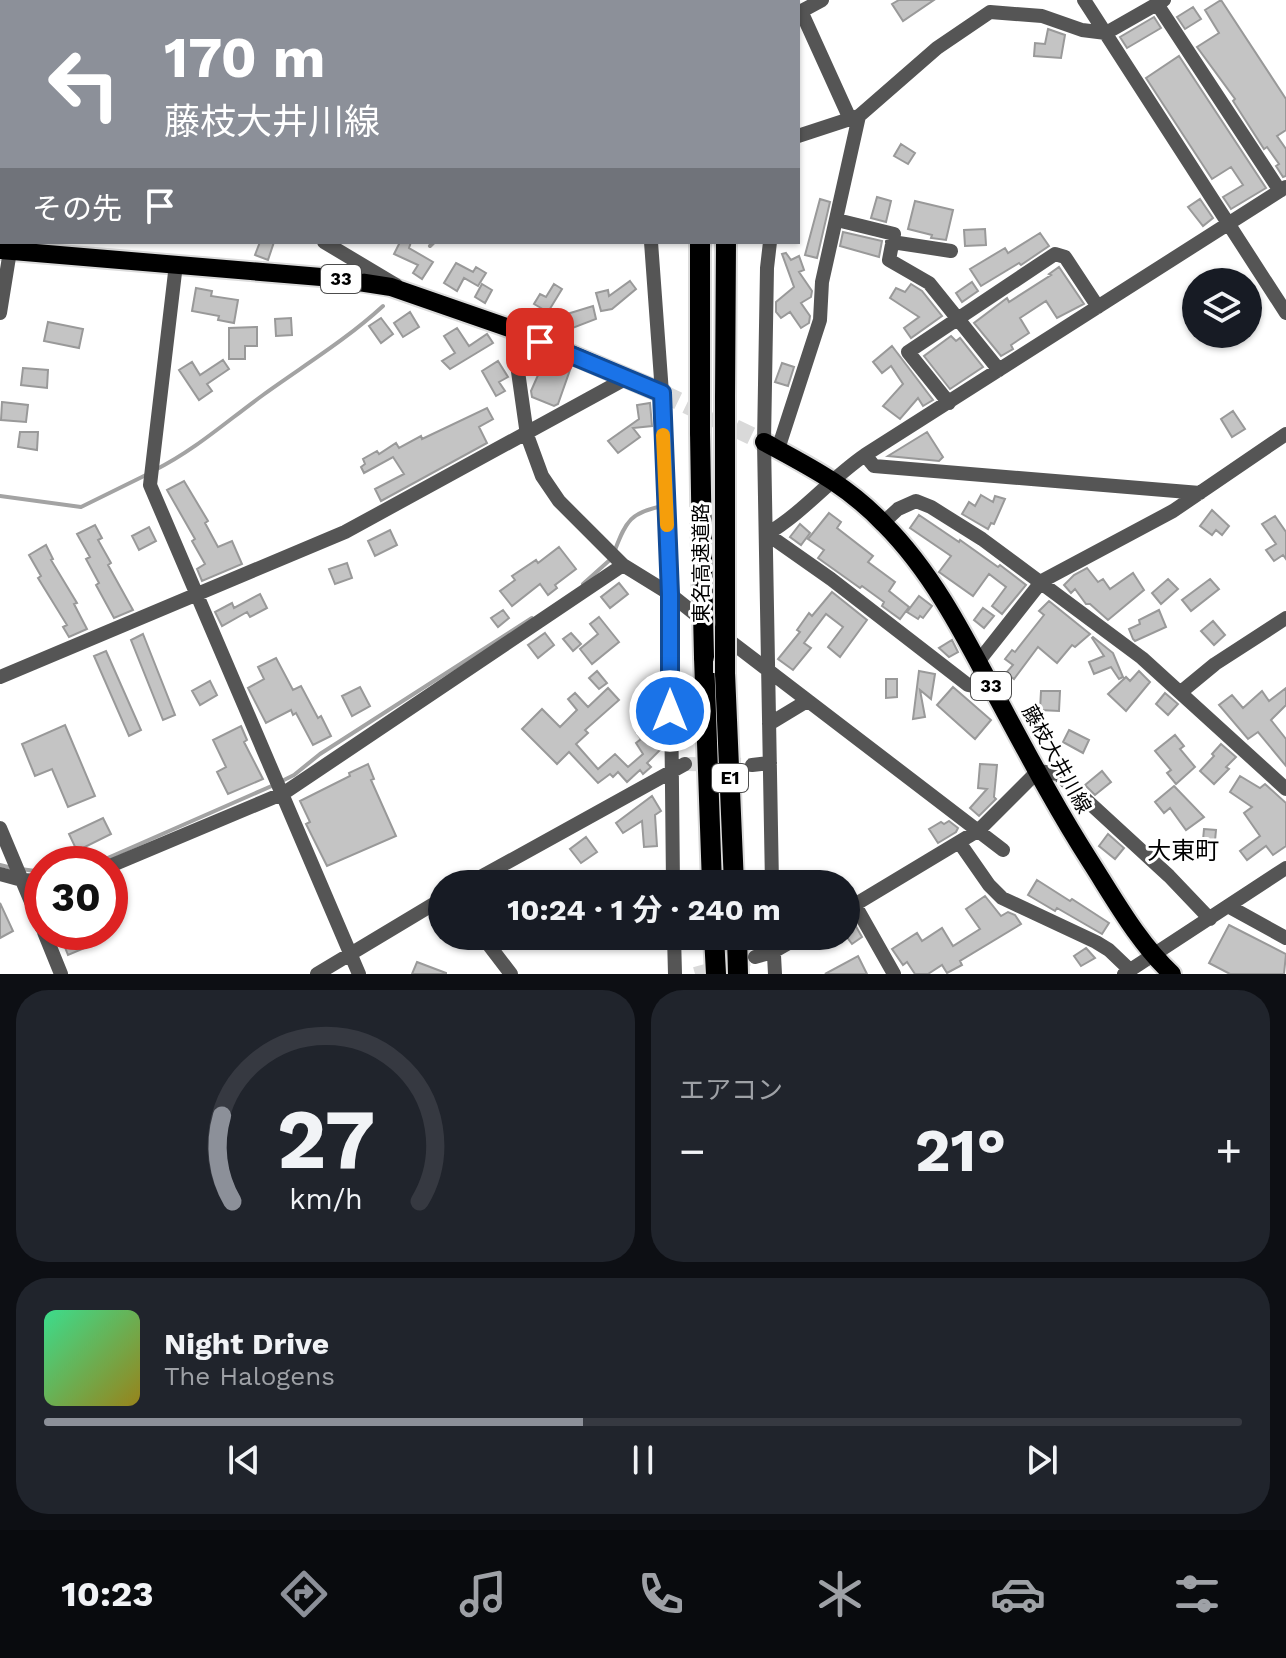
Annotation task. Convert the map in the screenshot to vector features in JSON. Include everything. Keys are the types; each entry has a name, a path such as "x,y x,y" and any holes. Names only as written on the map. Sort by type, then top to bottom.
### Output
{"highway":[{"name":"東名高速道路","path":"700,244 703,613 712,870"},
{"name":"東名高速道路","path":"726,244 725,673 733,870"},
{"path":"715,950 716,974"},
{"path":"737,950 738,974"}],"main road":[{"name":"33","path":"4,249 370,282 411,293 512,329 662,393"},
{"name":"藤枝大井川線","path":"771,445 834,480 883,523 913,556 945,604 1076,840 1153,956 1172,974"}],"street":[{"path":"800,11 822,0"},
{"path":"1084,0 1286,313"},
{"path":"767,534 789,521 865,455 1283,189 1160,2 1106,33 1082,30 1042,16 990,12 937,48 855,118 800,135"},
{"path":"771,445 820,320 822,282 837,220 855,118 800,14"},
{"path":"837,220 894,234 889,260 929,283 999,370"},
{"path":"892,242 951,251"},
{"path":"327,244 411,293"},
{"path":"651,244 662,393 670,594 673,870"},
{"path":"770,244 767,268 771,445 767,534 767,671 772,870"},
{"path":"0,313 4,249"},
{"path":"949,403 908,352 957,317 1055,254 1065,257 1098,307"},
{"path":"333,278 343,272 346,256"},
{"path":"176,264 150,485 359,974"},
{"path":"512,329 527,435 542,476 559,501 623,565 670,594 1003,850"},
{"path":"0,677 345,532 625,379"},
{"path":"978,662 1042,581 1173,511 1286,434"},
{"path":"865,455 874,466 1200,493"},
{"path":"883,523 898,509 916,501 982,539 1142,658 1286,789"},
{"path":"767,534 831,579 968,685 993,690"},
{"path":"128,858 284,793 623,565"},
{"path":"1181,692 1215,664 1286,618"},
{"path":"769,724 807,701"},
{"path":"752,765 770,763"},
{"path":"493,870 685,764"},
{"path":"860,902 979,830 1038,771 1058,774 1169,876 1210,919"},
{"path":"0,828 24,885"},
{"path":"959,842 1002,898 1096,942 1109,950 1127,972 1286,868"},
{"path":"0,874 22,880"},
{"path":"1228,906 1286,938"},
{"path":"317,974 428,908"},
{"path":"860,923 894,974"},
{"path":"51,950 61,974"},
{"path":"493,950 511,974"},
{"path":"674,950 675,974"},
{"path":"755,957 776,950"},
{"path":"773,952 775,974"}],"building":[{"path":"899,0 934,0 903,21 892,4"},
{"path":"1221,0 1286,99 1286,130 1277,136 1286,149 1286,176 1283,177 1276,166 1279,164 1267,147 1264,149 1233,101 1235,99 1197,47 1219,33 1205,10"},
{"path":"1193,7 1201,19 1185,29 1177,17"},
{"path":"1154,17 1161,28 1127,48 1120,37"},
{"path":"1048,29 1065,35 1061,58 1034,56 1035,43 1045,44"},
{"path":"1179,56 1266,188 1231,209 1223,197 1243,185 1231,167 1212,179 1146,78"},
{"path":"901,144 915,153 908,164 894,156"},
{"path":"877,197 891,201 886,222 871,218"},
{"path":"820,199 830,202 817,258 805,255"},
{"path":"1200,199 1213,218 1203,226 1188,207"},
{"path":"915,201 953,210 946,240 908,229"},
{"path":"985,229 986,245 965,246 964,230"},
{"path":"843,232 882,241 879,257 840,246"},
{"path":"1040,233 1049,246 981,286 970,269 1005,248 1008,253"},
{"path":"259,244 273,244 268,260 255,255"},
{"path":"399,244 410,244 409,248 433,262 422,279 413,273 418,265 394,254"},
{"path":"786,253 791,260 799,256 804,270 799,272 812,291 811,297 801,303 810,316 809,323 801,328 790,312 781,318 776,312 776,302 794,287 782,254"},
{"path":"456,263 473,272 476,267 486,273 478,286 464,278 457,291 444,283"},
{"path":"1059,267 1084,304 1057,318 1046,301 1020,318 1029,333 1001,356 974,323 1007,298 1009,302"},
{"path":"630,281 636,289 612,309 601,311 596,293 608,290 609,296"},
{"path":"972,282 978,291 962,302 956,293"},
{"path":"482,284 492,290 485,303 475,297"},
{"path":"554,284 562,289 548,312 534,304 540,294 546,297"},
{"path":"911,284 922,291 942,316 911,338 904,328 919,317 890,298 896,288 905,292"},
{"path":"196,288 212,291 211,296 238,300 234,323 218,320 219,316 192,311"},
{"path":"593,306 596,319 570,329 569,325 557,328 554,318"},
{"path":"410,312 419,327 403,337 394,323"},
{"path":"291,318 292,335 276,336 275,319"},
{"path":"381,318 393,334 381,343 369,326"},
{"path":"48,322 83,329 79,348 44,341"},
{"path":"257,327 257,346 245,346 245,359 229,359 229,328"},
{"path":"457,328 469,346 487,334 493,343 450,369 442,361 455,353 444,336"},
{"path":"951,336 956,341 960,338 983,367 950,389 924,356"},
{"path":"892,346 933,400 923,406 918,398 900,419 883,406 903,384 891,366 882,373 873,362"},
{"path":"546,357 571,367 558,404 554,406 532,397 531,391"},
{"path":"223,360 229,369 207,384 212,391 199,400 179,370 192,362 200,375"},
{"path":"498,361 508,377 499,382 505,391 496,396 482,371"},
{"path":"782,363 794,367 788,386 775,382"},
{"path":"23,368 48,370 47,388 21,385"},
{"path":"2,402 28,405 26,422 1,420"},
{"path":"650,403 652,426 633,428 640,437 618,453 608,441 639,419 637,405"},
{"path":"487,408 493,419 479,427 487,443 381,501 375,489 404,474 393,457 364,473 361,467 365,464 363,459 377,451 379,454 396,443 399,448 421,436 422,439"},
{"path":"1233,411 1245,429 1232,437 1221,419"},
{"path":"20,432 38,432 37,450 18,447"},
{"path":"927,432 943,457 939,461 888,456"},
{"path":"184,481 208,521 205,523 218,547 232,541 242,564 202,581 197,569 205,564 192,541 195,539 167,490"},
{"path":"981,495 993,502 995,496 1005,499 994,524 991,523 988,529 962,514 969,502 975,506"},
{"path":"1212,510 1229,526 1222,535 1216,530 1212,535 1200,526"},
{"path":"829,513 841,522 837,528 873,556 868,562 895,582 889,591 909,607 900,619 882,606 884,602 818,558 824,550 808,539"},
{"path":"919,515 998,567 1000,565 1026,585 1002,614 992,606 1006,587 989,574 973,596 939,572 951,556 910,528"},
{"path":"1275,516 1286,532 1286,559 1283,555 1274,561 1266,550 1276,544 1262,524"},
{"path":"800,524 810,533 801,545 790,537"},
{"path":"95,525 102,538 98,540 111,563 108,565 133,610 114,618 96,585 99,583 86,559 90,557 77,534"},
{"path":"149,527 156,541 139,550 132,536"},
{"path":"390,530 397,545 375,556 368,541"},
{"path":"46,545 51,560 77,603 74,604 87,629 69,637 63,627 67,625 38,578 41,576 29,555"},
{"path":"559,547 576,569 555,585 557,588 548,595 540,584 512,606 500,591 515,580 512,576 536,560 538,563"},
{"path":"347,563 352,578 335,584 329,569"},
{"path":"1087,568 1098,582 1103,579 1110,589 1133,573 1144,590 1108,620 1086,604 1075,589 1071,593 1064,585"},
{"path":"1168,579 1178,589 1161,604 1152,593"},
{"path":"1210,579 1219,589 1191,611 1182,600"},
{"path":"619,583 628,594 610,608 601,597"},
{"path":"832,592 867,620 840,657 828,647 843,627 826,614 804,643 811,648 793,670 778,659 800,632 797,630 809,613 812,616"},
{"path":"260,594 267,608 250,617 247,612 222,626 215,612 232,603 234,608"},
{"path":"919,596 932,606 923,618 920,616 918,619 907,612"},
{"path":"1049,601 1090,634 1075,647 1072,645 1057,663 1038,647 1014,679 1006,673 1013,665 1005,659 1012,650 1015,652 1044,615 1039,611"},
{"path":"983,608 994,616 984,628 974,620"},
{"path":"503,610 509,618 498,627 491,618"},
{"path":"1159,610 1166,627 1135,641 1129,629"},
{"path":"599,617 619,642 592,664 580,649 598,634 590,624"},
{"path":"1213,621 1225,635 1214,645 1201,631"},
{"path":"545,633 554,645 538,658 528,645"},
{"path":"571,633 581,644 573,651 563,639"},
{"path":"143,634 175,715 163,720 131,640"},
{"path":"1093,637 1113,653 1123,677 1119,679 1111,667 1094,674 1089,662 1104,656"},
{"path":"952,640 958,652 949,657 939,648"},
{"path":"106,651 141,730 129,736 94,656"},
{"path":"276,658 293,690 301,686 331,736 313,745 296,713 293,715 291,710 266,723 248,688 264,679 258,667"},
{"path":"597,671 607,683 599,689 589,678"},
{"path":"919,671 935,674 931,699 920,690 925,717 913,719"},
{"path":"1139,671 1150,682 1126,711 1108,694 1126,677 1130,681"},
{"path":"886,679 897,679 897,697 886,698"},
{"path":"210,681 217,695 200,705 192,691"},
{"path":"360,687 370,706 352,716 342,696"},
{"path":"953,687 991,720 975,739 937,705"},
{"path":"608,688 619,700 585,730 588,733 576,744 598,769 615,754 628,767 643,754 636,743 641,739 636,732 648,722 659,734 650,741 654,744 660,739 662,748 647,763 651,767 643,774 640,770 627,782 618,772 598,783 569,752 557,764 522,729 542,709 560,727 577,710 568,699 575,693 588,707"},
{"path":"1286,688 1286,705 1271,720 1286,739 1286,766 1258,732 1248,739 1219,705 1232,695 1243,708 1262,691 1269,701"},
{"path":"1041,691 1060,691 1059,711 1040,710"},
{"path":"1165,693 1178,704 1168,715 1156,704"},
{"path":"65,725 95,796 68,807 52,769 35,776 22,744"},
{"path":"241,726 247,740 244,742 263,779 228,794 217,772 226,767 213,740"},
{"path":"1069,730 1089,740 1083,753 1063,742"},
{"path":"1175,735 1184,746 1180,749 1195,767 1176,784 1167,773 1171,770 1155,751"},
{"path":"1221,744 1236,757 1214,784 1200,771"},
{"path":"368,764 374,779 371,780 396,836 327,866 306,824 310,822 300,801"},
{"path":"980,764 997,765 996,799 979,816 970,808 987,789 978,788"},
{"path":"1102,771 1111,782 1095,795 1085,785"},
{"path":"1240,776 1260,788 1265,784 1286,803 1286,846 1273,855 1266,846 1247,860 1240,851 1260,836 1244,813 1252,807 1230,792"},
{"path":"1174,786 1204,817 1186,830 1170,808 1164,813 1155,802"},
{"path":"652,796 661,811 655,815 657,846 644,847 642,821 623,833 616,823"},
{"path":"103,818 111,834 87,846 75,846 69,834"},
{"path":"949,821 958,828 956,832 938,843 929,829"},
{"path":"1204,829 1216,830 1214,852 1202,851"},
{"path":"1108,834 1124,848 1115,859 1099,846"},
{"path":"586,837 597,852 581,863 570,849"},
{"path":"1037,880 1109,923 1102,934 1028,895"},
{"path":"985,896 1001,916 1008,912 1015,915 1021,924 960,961 962,965 947,973 942,965 928,974 915,974 907,962 903,965 892,949 917,933 922,941 942,928 953,946 980,929 966,909"},
{"path":"0,903 13,931 0,938"},
{"path":"1229,925 1286,954 1284,974 1230,974 1209,963"},
{"path":"1086,948 1095,958 1081,966 1074,956"},
{"path":"858,956 867,974 825,974"},
{"path":"417,962 446,973 446,974 412,974"}],"waterway":[{"path":"155,470 197,444 383,306"},
{"path":"0,496 81,507 148,474"},
{"path":"615,550 631,519 644,511 663,506"},
{"path":"583,584 612,558"},
{"path":"282,781 532,618"},
{"path":"128,849 274,785"},
{"path":"0,865 12,868"}],"tunnel":[{"path":"662,393 764,442"},
{"path":"685,764 752,765"},
{"path":"695,974 755,957"}],"slow traffic":[{"path":"663,435 667,525"}],"district":[{"name":"大東町","path":"1183,851"}],"route":[{"path":"540,342 662,393 670,594 670,711"}]}
